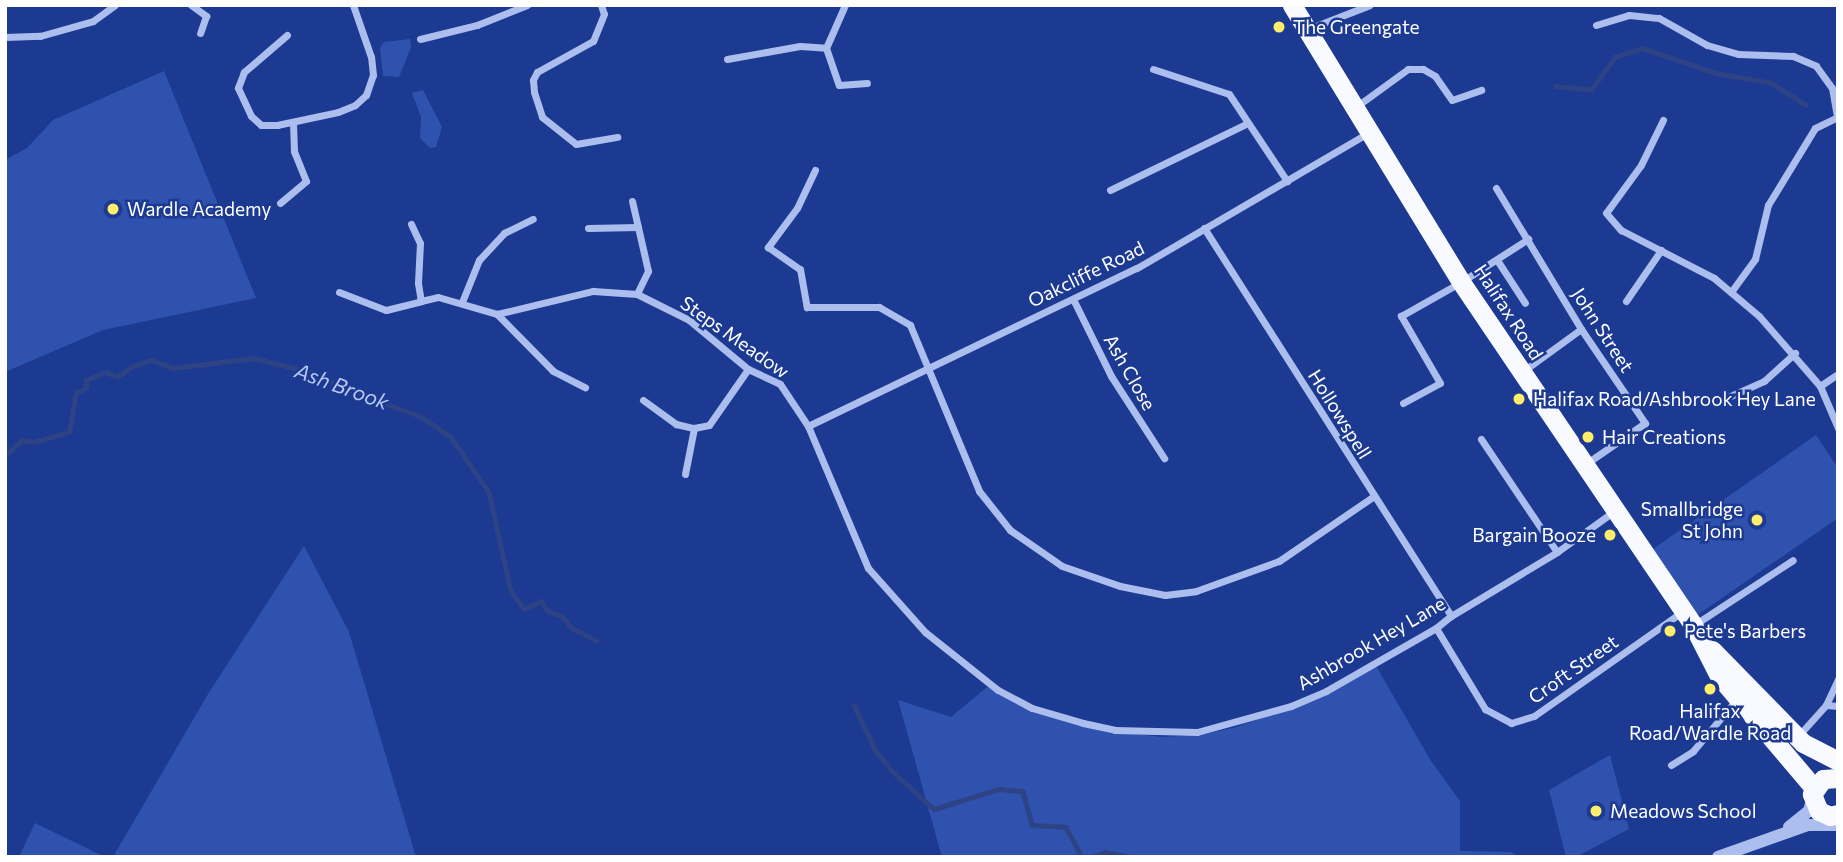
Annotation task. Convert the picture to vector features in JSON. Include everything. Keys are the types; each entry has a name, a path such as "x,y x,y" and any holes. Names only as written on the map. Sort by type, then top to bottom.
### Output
{"highway":[{"name":"Halifax Road","path":"1292,5 1304,30 1461,282 1692,624 1719,676 1828,801"},
{"name":"Halifax Road","path":"1692,624 1800,740 1828,801"}],"street":[{"path":"5,37 40,36 93,22 115,5"},
{"path":"191,5 206,16 200,33"},
{"path":"287,35 244,72 238,88 251,116 261,125 293,122 338,112 355,105 366,94 373,75 371,57 353,5"},
{"path":"420,39 477,25 527,5"},
{"path":"601,5 604,14 593,41 537,72 533,80 534,92 542,117 576,144 617,137"},
{"path":"845,5 826,48 839,85 867,83"},
{"path":"1304,30 1370,5"},
{"path":"1596,24 1629,15 1659,18 1707,45 1738,54 1793,57 1816,66 1832,88 1837,117 1815,128 1768,205 1755,258 1731,292"},
{"path":"727,59 800,46 826,48"},
{"path":"1153,69 1229,94 1287,181"},
{"path":"1354,109 1408,69 1423,69 1435,76 1452,100 1481,90"},
{"path":"1663,120 1641,165 1606,213 1621,230 1714,278 1731,292 1795,354 1820,386 1838,428"},
{"path":"280,204 306,181 294,151 293,122"},
{"path":"1110,190 1248,123"},
{"name":"Oakcliffe Road","path":"808,426 1137,268 1369,133"},
{"path":"815,170 797,208 768,247 800,270 807,307 879,307 910,325 979,491 1010,530 1062,566 1120,586 1166,595 1227,582 1279,561 1374,496"},
{"name":"John Street","path":"1496,188 1581,329 1645,423 1583,466"},
{"path":"632,201 648,271 637,294"},
{"path":"462,302 479,260 505,233 533,219"},
{"path":"411,223 420,243 418,283 421,302"},
{"path":"588,228 638,227"},
{"name":"Hollowspell","path":"1204,228 1451,616"},
{"path":"1403,403 1440,383 1401,316 1528,239"},
{"path":"1626,301 1661,250"},
{"path":"1497,260 1525,303"},
{"name":"Steps Meadow","path":"497,314 590,291 637,294 689,320 748,369 780,384 808,426"},
{"path":"339,292 386,310 438,297 497,314 552,371 585,387"},
{"name":"Ash Close","path":"1073,299 1111,376 1164,458"},
{"path":"1521,372 1581,329"},
{"path":"1726,398 1764,381 1795,354"},
{"path":"643,400 676,424 694,428 709,425 748,369"},
{"path":"1820,386 1838,374"},
{"name":"Ashbrook Hey Lane","path":"808,426 868,568 925,632 998,691 1032,708 1115,730 1197,732 1261,716 1326,691 1436,628 1451,616 1557,552 1614,511"},
{"path":"685,474 694,428"},
{"path":"1481,439 1557,552"},
{"name":"Croft Street","path":"1436,628 1485,709 1511,723 1534,716 1692,624 1793,560"},
{"path":"1783,752 1800,740 1826,705 1838,679"},
{"path":"1671,765 1693,751 1738,699"},
{"path":"1826,705 1838,706"},
{"path":"1780,833 1809,811 1828,801"},
{"path":"1718,857 1780,833 1828,801"}],"shaded area":[{"path":"410,39 411,47 399,77 383,76 380,48 384,42"},
{"name":"Wardle Academy","path":"164,71 256,298 103,330 5,372 5,160 27,148 53,120"},
{"path":"423,90 442,127 436,147 430,148 420,138 421,117 412,93"},
{"path":"1816,435 1838,468 1838,518 1696,616 1653,549"},
{"path":"304,546 349,632 416,857 113,857 208,694"},
{"path":"1376,666 1431,761 1460,801 1460,851 1511,852 1518,857 942,857 898,700 951,717 987,687 1031,710 1079,726 1161,737 1199,735 1233,728 1295,707"},
{"path":"1610,755 1629,829 1576,857 1566,857 1549,790"},
{"path":"35,823 105,857 19,857"}],"waterway":[{"path":"1555,86 1591,90 1615,57 1642,48 1716,73 1772,83 1806,105"},
{"name":"Ash Brook","path":"5,456 22,440 34,442 69,432 76,393 86,388 86,380 106,372 117,377 133,366 152,360 173,368 253,358 318,374 345,389 420,416 451,437 489,492 511,591 524,609 541,601 548,611 562,616 572,628 596,640"},
{"name":"Ash Brook","path":"854,705 876,751 892,771 934,809 999,789 1023,791 1032,825 1066,827 1082,857"},
{"name":"Ash Brook","path":"1092,857 1105,852 1130,857"}],"place":[{"name":"The Greengate","path":"1279,27"},
{"name":"Wardle Academy","path":"113,209"},
{"name":"Halifax Road/Ashbrook Hey Lane","path":"1519,399"},
{"name":"Hair Creations","path":"1588,437"},
{"name":"Smallbridge St John","path":"1757,520"},
{"name":"Bargain Booze","path":"1610,535"},
{"name":"Pete's Barbers","path":"1670,631"},
{"name":"Halifax Road/Wardle Road","path":"1710,689"},
{"name":"Meadows School","path":"1596,811"}]}
